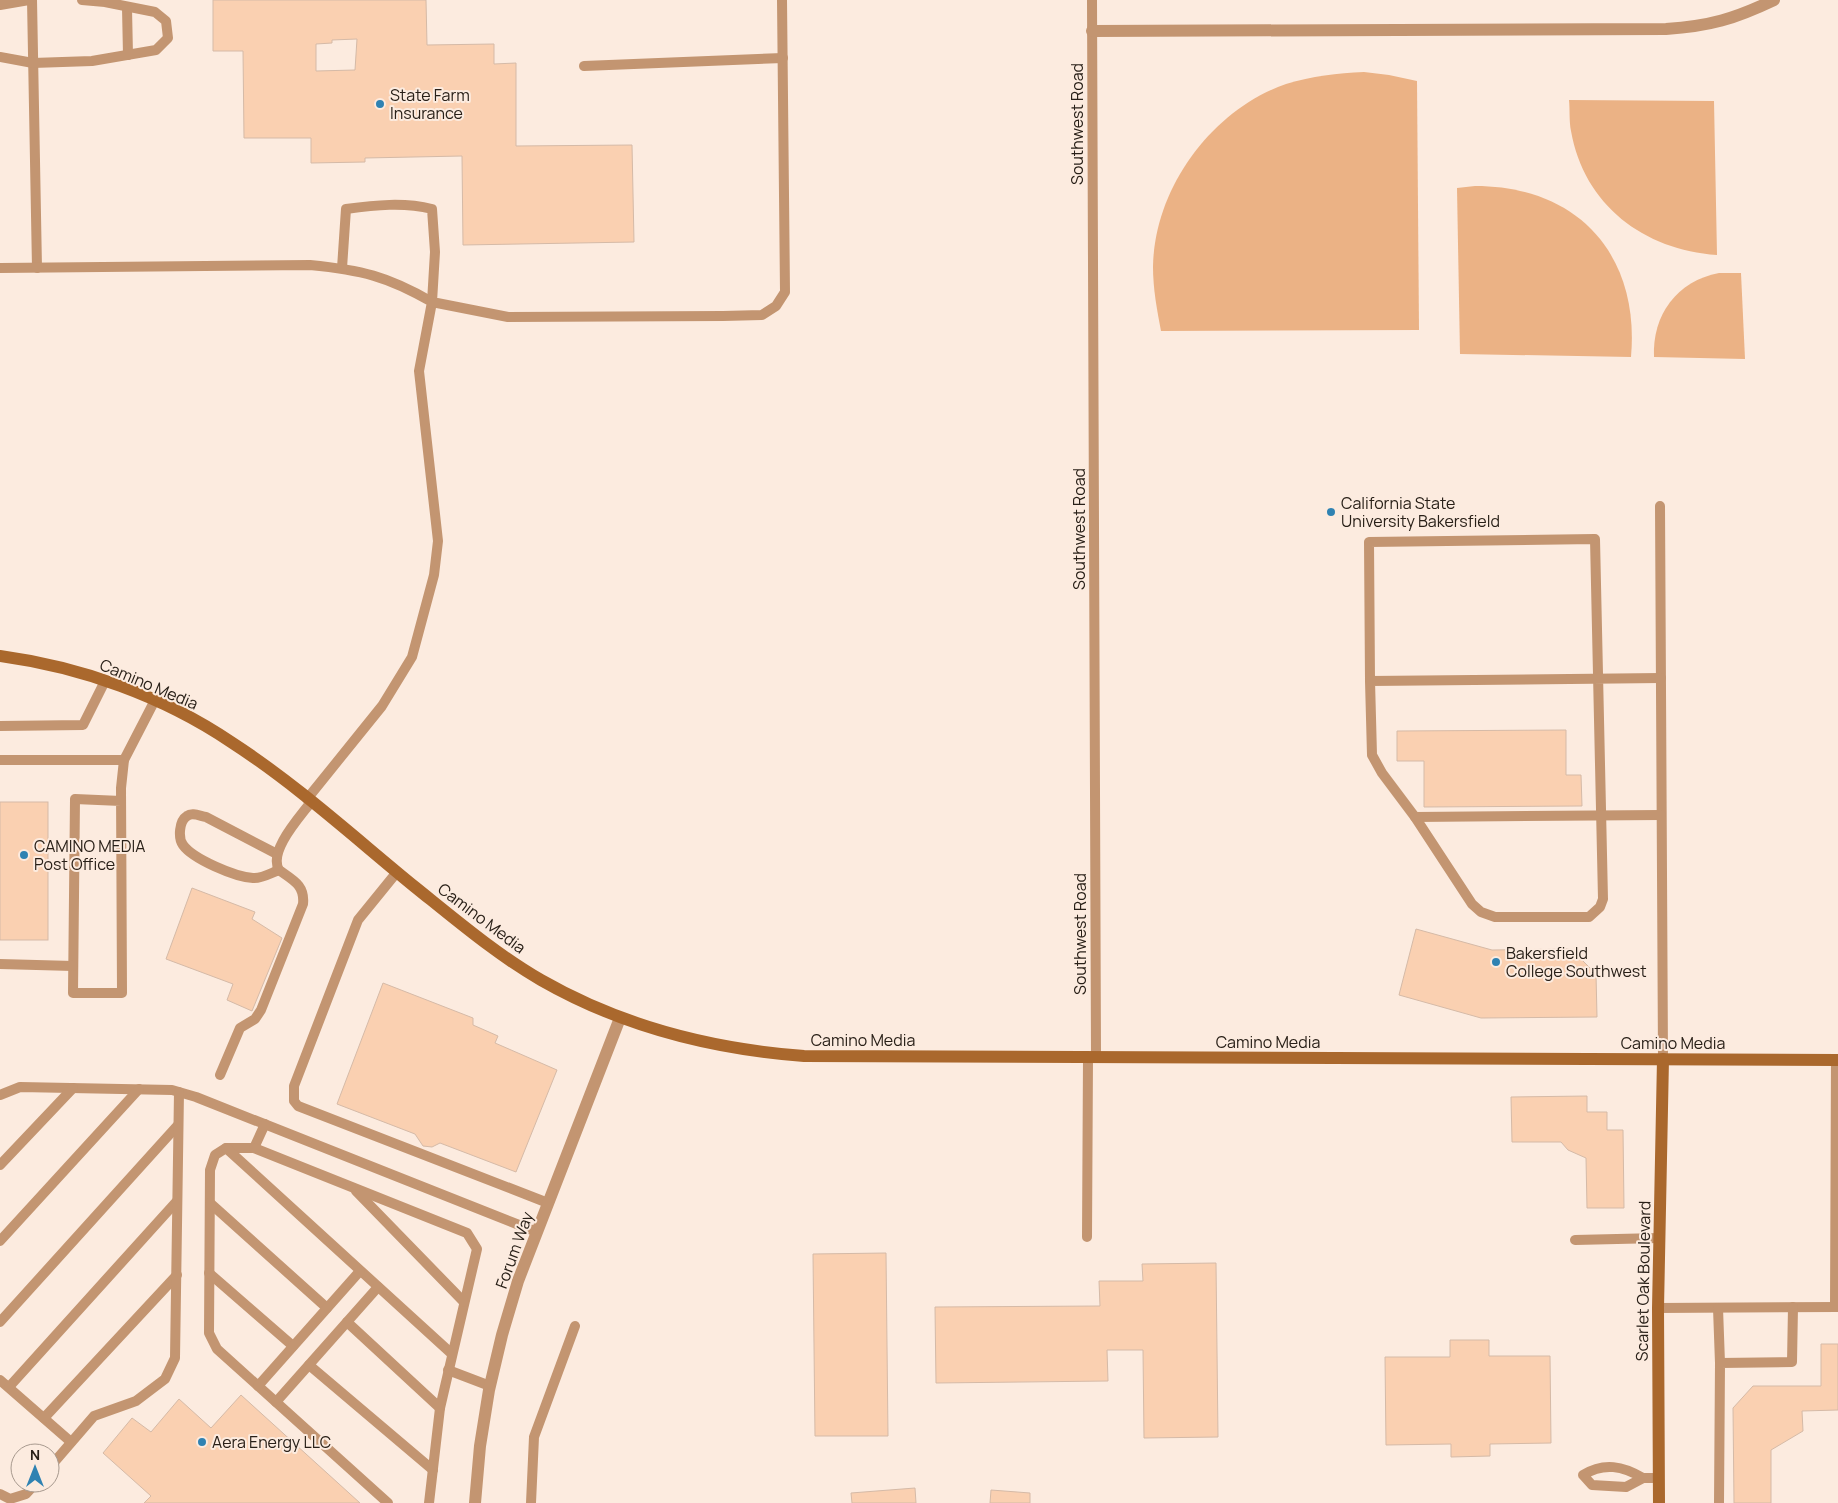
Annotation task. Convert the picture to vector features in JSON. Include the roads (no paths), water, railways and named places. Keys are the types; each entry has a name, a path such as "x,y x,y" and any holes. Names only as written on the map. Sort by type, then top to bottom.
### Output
{"street":[{"path":"1092,31 1666,29 1703,27 1739,17 1774,0"},
{"name":"Camino Media","path":"0,656 68,669 154,700 197,721 231,741 271,770 498,952 566,993 620,1018 667,1034 715,1046 804,1056 1837,1060"},
{"name":"Forum Way","path":"474,1503 480,1446 490,1386 513,1299 620,1018"},
{"name":"Scarlet Oak Boulevard","path":"1659,1503 1658,1308 1662,1059"}],"lane":[{"path":"0,5 30,0 37,268"},
{"path":"0,57 33,63 92,61 156,50 168,38 166,21 155,12 105,2 82,0"},
{"path":"0,268 310,265 355,269 401,284 432,302 508,317 762,315 776,306 785,292 782,0"},
{"name":"Southwest Road","path":"1087,1237 1092,1058 1092,0"},
{"path":"128,8 128,55"},
{"path":"584,66 783,58"},
{"path":"220,1076 240,1028 255,1019 261,1010 303,904 304,893 301,885 278,870 276,865 277,854 309,800 382,706 412,657 434,576 438,541 419,372 432,302 435,252 432,209 415,205 371,206 346,209 342,268"},
{"path":"1660,506 1662,1059"},
{"path":"1595,539 1598,678 1603,899 1595,913 1589,917 1515,918 1495,917 1481,912 1472,904 1382,773 1372,755 1369,542 1595,539"},
{"path":"1370,681 1661,678"},
{"path":"0,726 83,725 104,681"},
{"path":"121,801 75,799 73,994 122,993 121,801 124,760 154,700"},
{"path":"0,760 124,760"},
{"path":"277,854 206,817 194,814 187,816 182,821 180,838 182,844 190,852 222,869 254,878 278,870"},
{"path":"1414,817 1661,815"},
{"path":"397,872 358,920 294,1086 294,1101 298,1106 548,1203"},
{"path":"0,964 73,966"},
{"path":"1658,1308 1836,1307 1837,1060"},
{"path":"0,1095 20,1087 139,1089 178,1092 265,1124 537,1232"},
{"path":"0,1165 73,1088"},
{"path":"0,1241 139,1089"},
{"path":"60,1455 94,1416 136,1401 165,1379 176,1358 178,1092"},
{"path":"254,1148 265,1124"},
{"path":"0,1322 178,1125"},
{"path":"226,1148 452,1354"},
{"path":"388,1503 217,1349 208,1333 210,1170 215,1155 226,1148 254,1148 467,1233 477,1248 440,1408 429,1503"},
{"path":"353,1189 464,1302"},
{"path":"9,1387 178,1201"},
{"path":"210,1203 327,1308"},
{"path":"1575,1240 1659,1238"},
{"path":"258,1386 360,1271"},
{"path":"209,1273 293,1346"},
{"path":"44,1418 177,1275"},
{"path":"276,1402 378,1287"},
{"path":"1720,1362 1792,1362 1793,1307"},
{"path":"1718,1308 1720,1362 1719,1503"},
{"path":"347,1322 440,1408"},
{"path":"531,1503 534,1437 575,1326"},
{"path":"309,1365 433,1470"},
{"path":"448,1370 490,1386"},
{"path":"0,1380 71,1442"},
{"path":"1643,1478 1626,1468 1595,1468 1580,1475 1592,1485 1626,1487 1643,1478 1658,1478"},
{"path":"0,1494 10,1498 27,1493"}],"place":[{"name":"State Farm Insurance","path":"380,104"},
{"name":"California State University Bakersfield","path":"1331,512"},
{"name":"CAMINO MEDIA Post Office","path":"24,855"},
{"name":"Bakersfield College Southwest","path":"1496,962"},
{"name":"Aera Energy LLC","path":"202,1442"}]}
